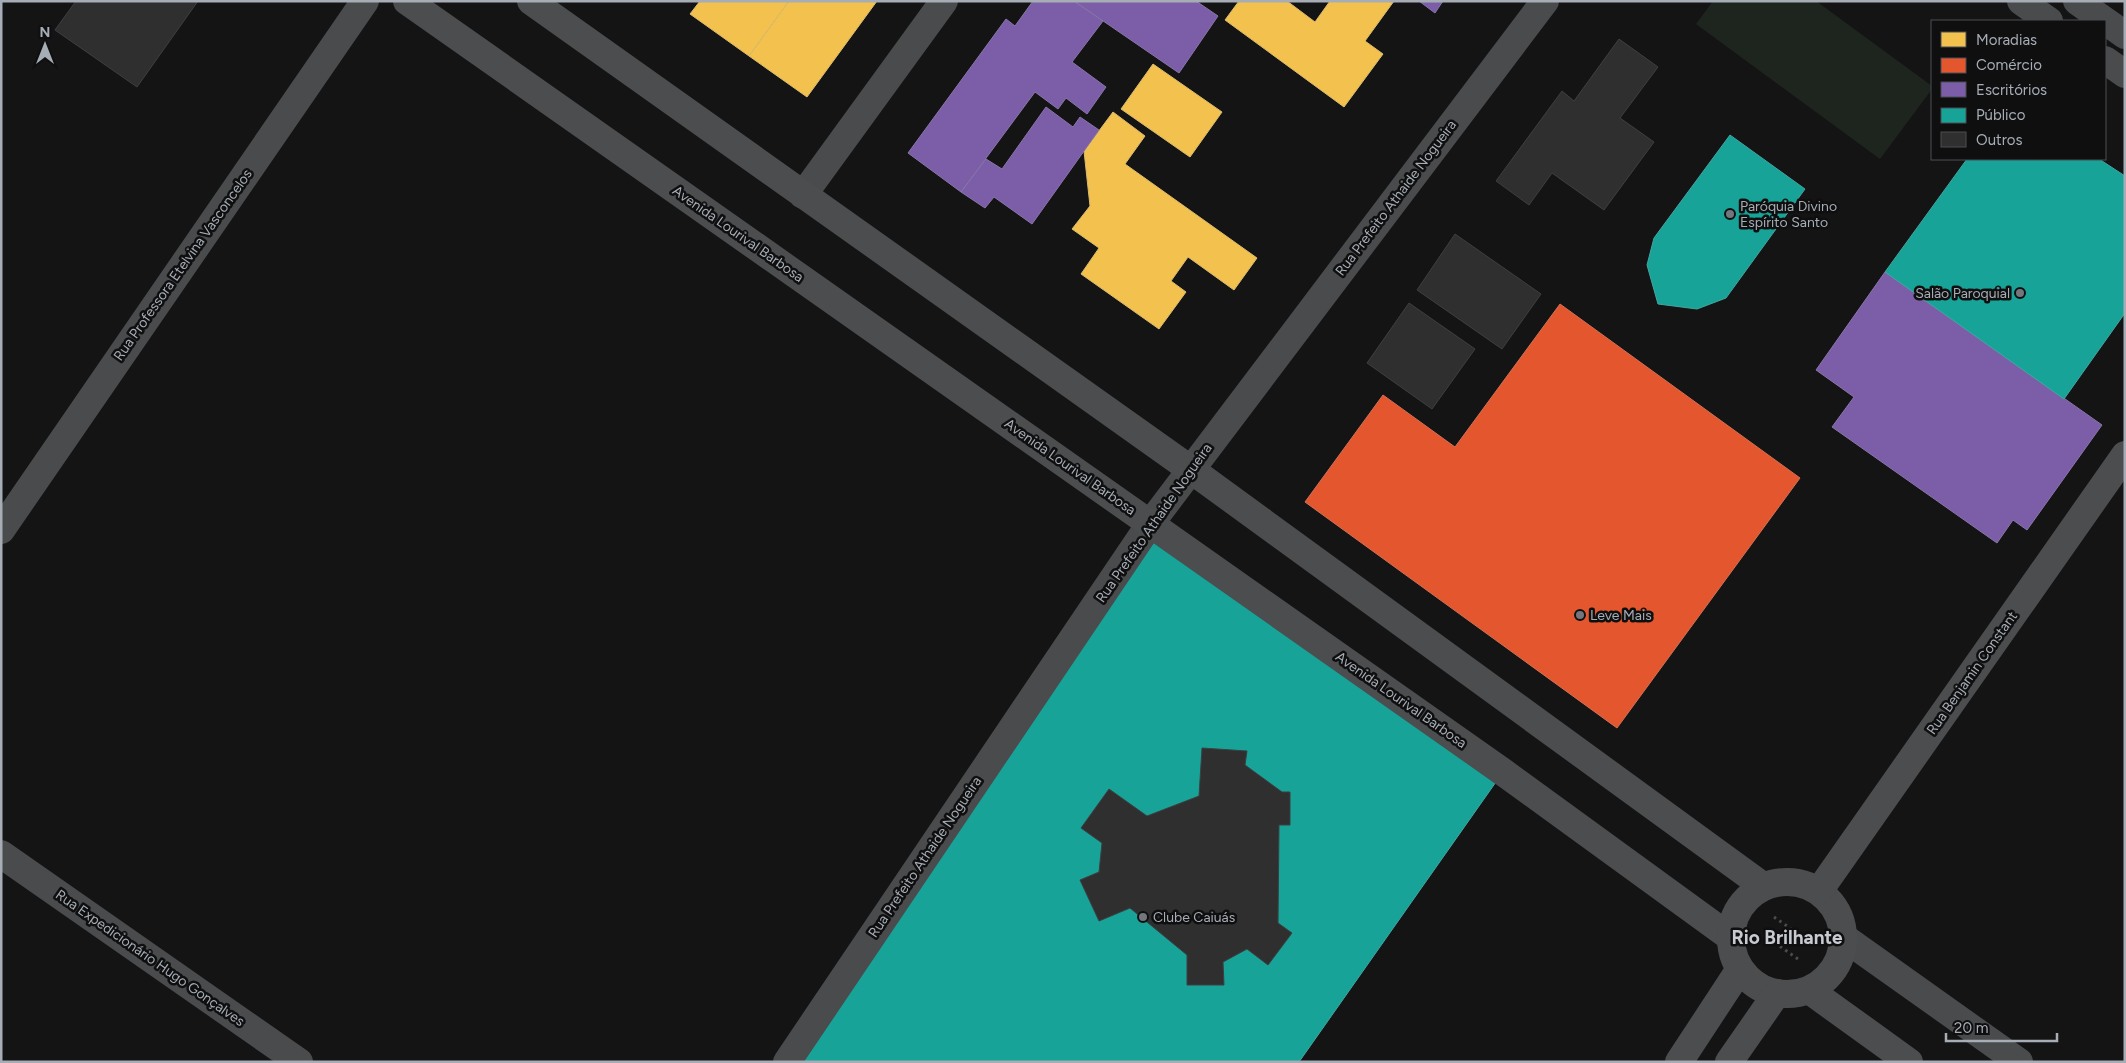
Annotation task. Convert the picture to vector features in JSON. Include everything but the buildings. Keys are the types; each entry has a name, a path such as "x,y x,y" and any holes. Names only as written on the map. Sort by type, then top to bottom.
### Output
{"main road":[{"name":"Avenida Lourival Barbosa","path":"406,1 1503,772 1730,937"},
{"path":"531,1 1190,470 1764,886"},
{"name":"Rua Benjamin Constant","path":"1819,891 2125,455"},
{"path":"1782,881 1801,883 1819,891 1832,904 1840,920 1843,937 1841,954 1834,969 1826,979 1810,990 1793,994 1777,994 1762,988 1750,980 1740,970 1732,954 1730,937 1732,921 1739,907 1747,898 1764,886 1782,881"},
{"path":"1679,1062 1740,970"},
{"path":"1810,990 1909,1062"},
{"path":"1729,1062 1777,994"}],"street":[{"name":"Rua Professora Etelvina Vasconcelos","path":"1,530 366,1"},
{"path":"803,196 944,1"},
{"name":"Rua Prefeito Athaide Nogueira","path":"787,1062 1150,524 1545,1"},
{"path":"2021,1 2048,20"},
{"path":"2077,1 2104,20"},
{"path":"2106,22 2125,35"},
{"path":"2106,61 2125,74"},
{"name":"Rua Expedicionário Hugo Gonçalves","path":"1,854 299,1062"},
{"path":"1843,937 2019,1062"}],"shaded area":[{"path":"1713,1 1816,1 1931,85 1931,90 1880,159 1696,24"}],"place":[{"name":"Paróquia Divino Espírito Santo","path":"1730,214"},
{"name":"Salão Paroquial","path":"2020,293"},
{"name":"Leve Mais","path":"1580,615"},
{"name":"Clube Caiuás","path":"1143,917"}],"district":[{"name":"Rio Brilhante","path":"1787,937"}]}
